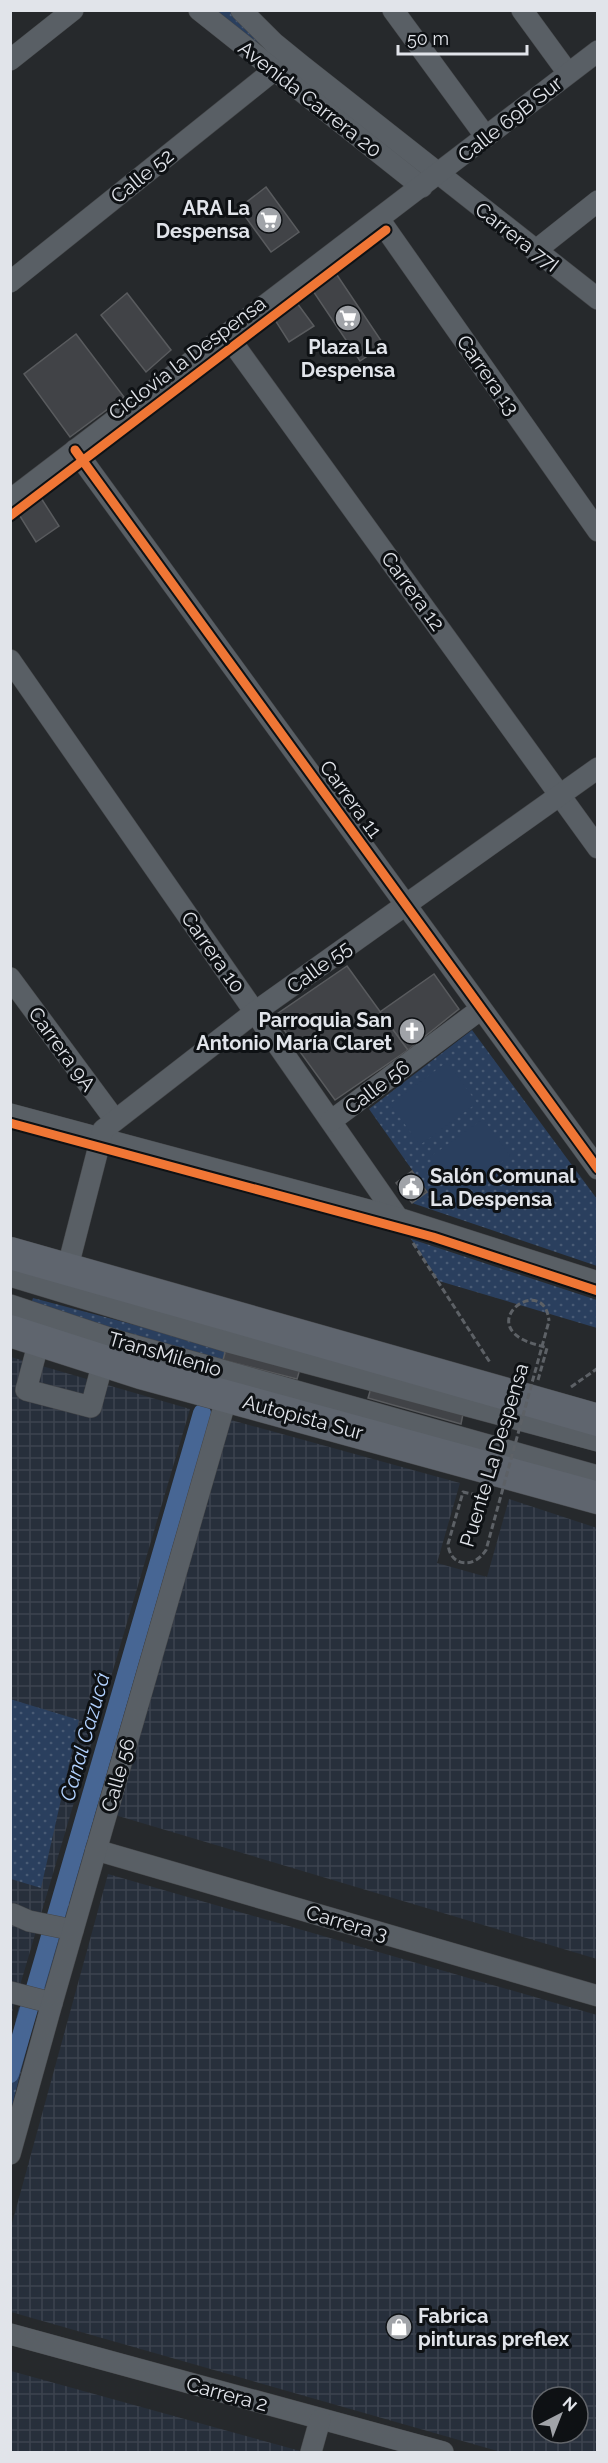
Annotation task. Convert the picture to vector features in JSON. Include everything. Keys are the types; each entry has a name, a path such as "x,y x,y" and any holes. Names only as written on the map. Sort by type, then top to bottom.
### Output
{"highway":[{"path":"10,1253 597,1420"},
{"name":"Autopista Sur","path":"25,1336 103,1362 597,1498"}],"street":[{"path":"10,60 74,10"},
{"name":"Avenida Carrera 20","path":"199,10 273,71 430,181"},
{"path":"241,10 274,43 430,181"},
{"path":"393,10 486,137"},
{"path":"522,10 568,73"},
{"name":"Calle 69B Sur","path":"10,500 597,51"},
{"name":"Calle 52","path":"10,282 273,71"},
{"name":"Carrera 77I","path":"430,181 535,251 597,299"},
{"path":"535,251 597,201"},
{"name":"Carrera 13","path":"379,219 597,531"},
{"name":"Carrera 12","path":"227,335 597,848"},
{"name":"Carrera 11","path":"75,450 597,1169"},
{"name":"Carrera 10","path":"10,660 398,1218"},
{"name":"Calle 55","path":"68,1270 103,1130 255,1012 597,768"},
{"name":"Carrera 9A","path":"10,978 115,1120"},
{"name":"Calle 56","path":"330,1121 481,1009"},
{"path":"10,1114 398,1218 597,1282"},
{"name":"TransMilenio","path":"10,1276 225,1341 597,1441"},
{"name":"TransMilenio","path":"10,1305 115,1340 597,1476"},
{"path":"25,1336 26,1390 91,1407 103,1362"},
{"name":"Calle 56","path":"10,2154 31,1998 96,1850 227,1396"},
{"name":"Carrera 3","path":"96,1850 597,1996"},
{"path":"13,1914 61,1927"},
{"name":"Carrera 2","path":"10,2334 443,2452"},
{"path":"311,2452 320,2420"}],"path":[{"path":"398,1218 522,1399"}],"shaded area":[{"path":"208,11 231,11 304,78"},
{"path":"472,1030 597,1199 597,1266 412,1203 427,1191 369,1109"},
{"path":"447,1062 477,1103 420,1145 390,1104"},
{"path":"483,1119 510,1156 458,1195 430,1157"},
{"path":"411,1239 597,1300 597,1328 439,1281"},
{"path":"33,1298 226,1349 223,1360 125,1336 32,1301"},
{"path":"11,1357 190,1409 11,2016"},
{"path":"195,1410 210,1415 44,1993 29,1987"},
{"path":"231,1420 460,1483 437,1563 487,1577 509,1499 597,1528 597,1959 115,1815"},
{"path":"10,1699 79,1720 41,1888 11,1879"},
{"path":"108,1874 597,2015 597,2452 501,2452 11,2312 11,2227"},
{"path":"19,2007 36,2012 11,2110 11,2041"},
{"path":"11,2371 304,2452 11,2452"}],"building":[{"name":"ARA La Despensa","path":"266,187 299,232 271,252 239,208"},
{"name":"Plaza La Despensa","path":"337,275 384,345 360,361 313,291"},
{"path":"127,293 171,350 146,372 101,315"},
{"path":"297,303 314,326 289,342 275,320"},
{"path":"76,334 124,397 70,437 24,374"},
{"path":"41,498 59,526 36,542 18,513"},
{"path":"347,966 408,1050 335,1100 274,1016"},
{"name":"Parroquia San Antonio María Claret","path":"434,974 459,1009 408,1050 380,1012"},
{"name":"Salón Comunal La Despensa","path":"412,1171 427,1192 412,1203 396,1183"},
{"path":"226,1349 300,1369 297,1379 223,1360"},
{"path":"371,1388 463,1414 461,1424 368,1398"}],"waterway":[{"name":"Canal Cazucá","path":"10,2074 202,1413"}],"cycle path":[{"name":"Ciclovía la Despensa","path":"10,516 386,230"},
{"path":"75,450 598,1169"},
{"path":"10,1123 433,1237 598,1291"}],"place":[{"name":"ARA La Despensa","path":"269,220"},
{"name":"Plaza La Despensa","path":"348,318"},
{"name":"Parroquia San Antonio María Claret","path":"412,1031"},
{"name":"Salón Comunal La Despensa","path":"411,1187"},
{"name":"Fabrica pinturas preflex","path":"399,2327"}]}
